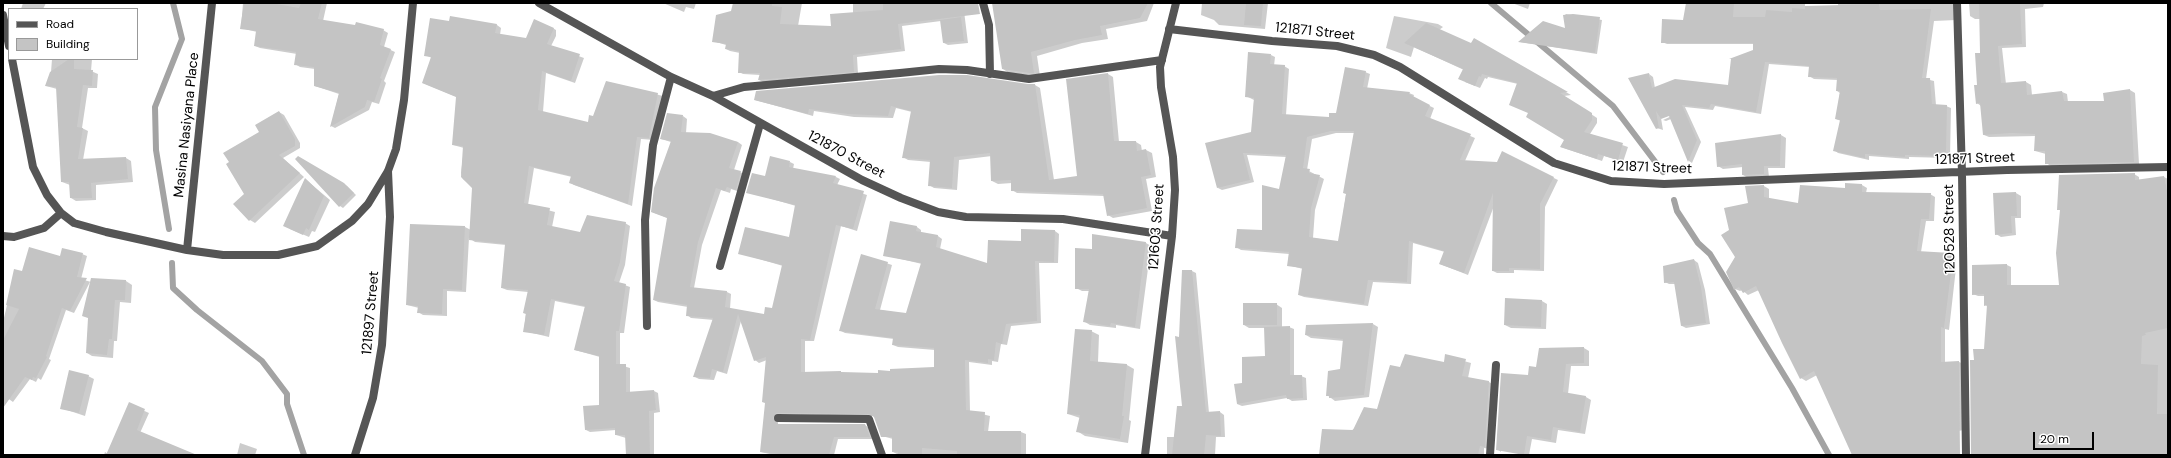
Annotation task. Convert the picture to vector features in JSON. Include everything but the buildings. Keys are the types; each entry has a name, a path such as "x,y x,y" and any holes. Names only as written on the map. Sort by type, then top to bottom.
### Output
{"street":[{"name":"Masina Nasiyana Place","path":"187,250 212,3"},
{"path":"12,60 33,167 47,195 61,213 74,222 106,232 187,250 223,255 278,255 317,246 352,221 368,204 388,171 396,149 404,100 412,3"},
{"name":"121870 Street","path":"539,3 565,19 608,40 671,77 713,96 760,124 862,180 901,198 938,212 966,217 1063,220 1172,236"},
{"path":"983,3 989,25 990,74"},
{"name":"121603 Street","path":"1145,455 1172,236 1175,190 1173,157 1161,87 1160,67 1176,3"},
{"name":"120528 Street","path":"1957,3 1962,174 1966,455"},
{"path":"3,15 8,41"},
{"name":"121871 Street","path":"1169,29 1272,41 1337,46 1374,55 1400,67 1554,163 1611,181 1664,184 1962,174 2007,170 2168,167"},
{"path":"713,96 744,88 900,72 938,70 1028,79 1162,60"},
{"path":"647,326 645,220 654,145 671,77"},
{"path":"720,266 760,124"},
{"name":"121897 Street","path":"355,455 373,398 382,345 390,225 388,171"},
{"path":"3,236 14,238 44,228 61,213"},
{"path":"1490,455 1496,365"},
{"path":"778,418 869,419 882,455"}],"waterway":[{"path":"169,229 156,150 155,107 182,39 173,3"},
{"path":"1491,3 1613,106 1663,172"},
{"path":"1674,200 1677,211 1698,243 1710,254 1792,388 1829,455"},
{"path":"172,263 173,288 197,310 262,361 287,394 287,404 304,455"}]}
